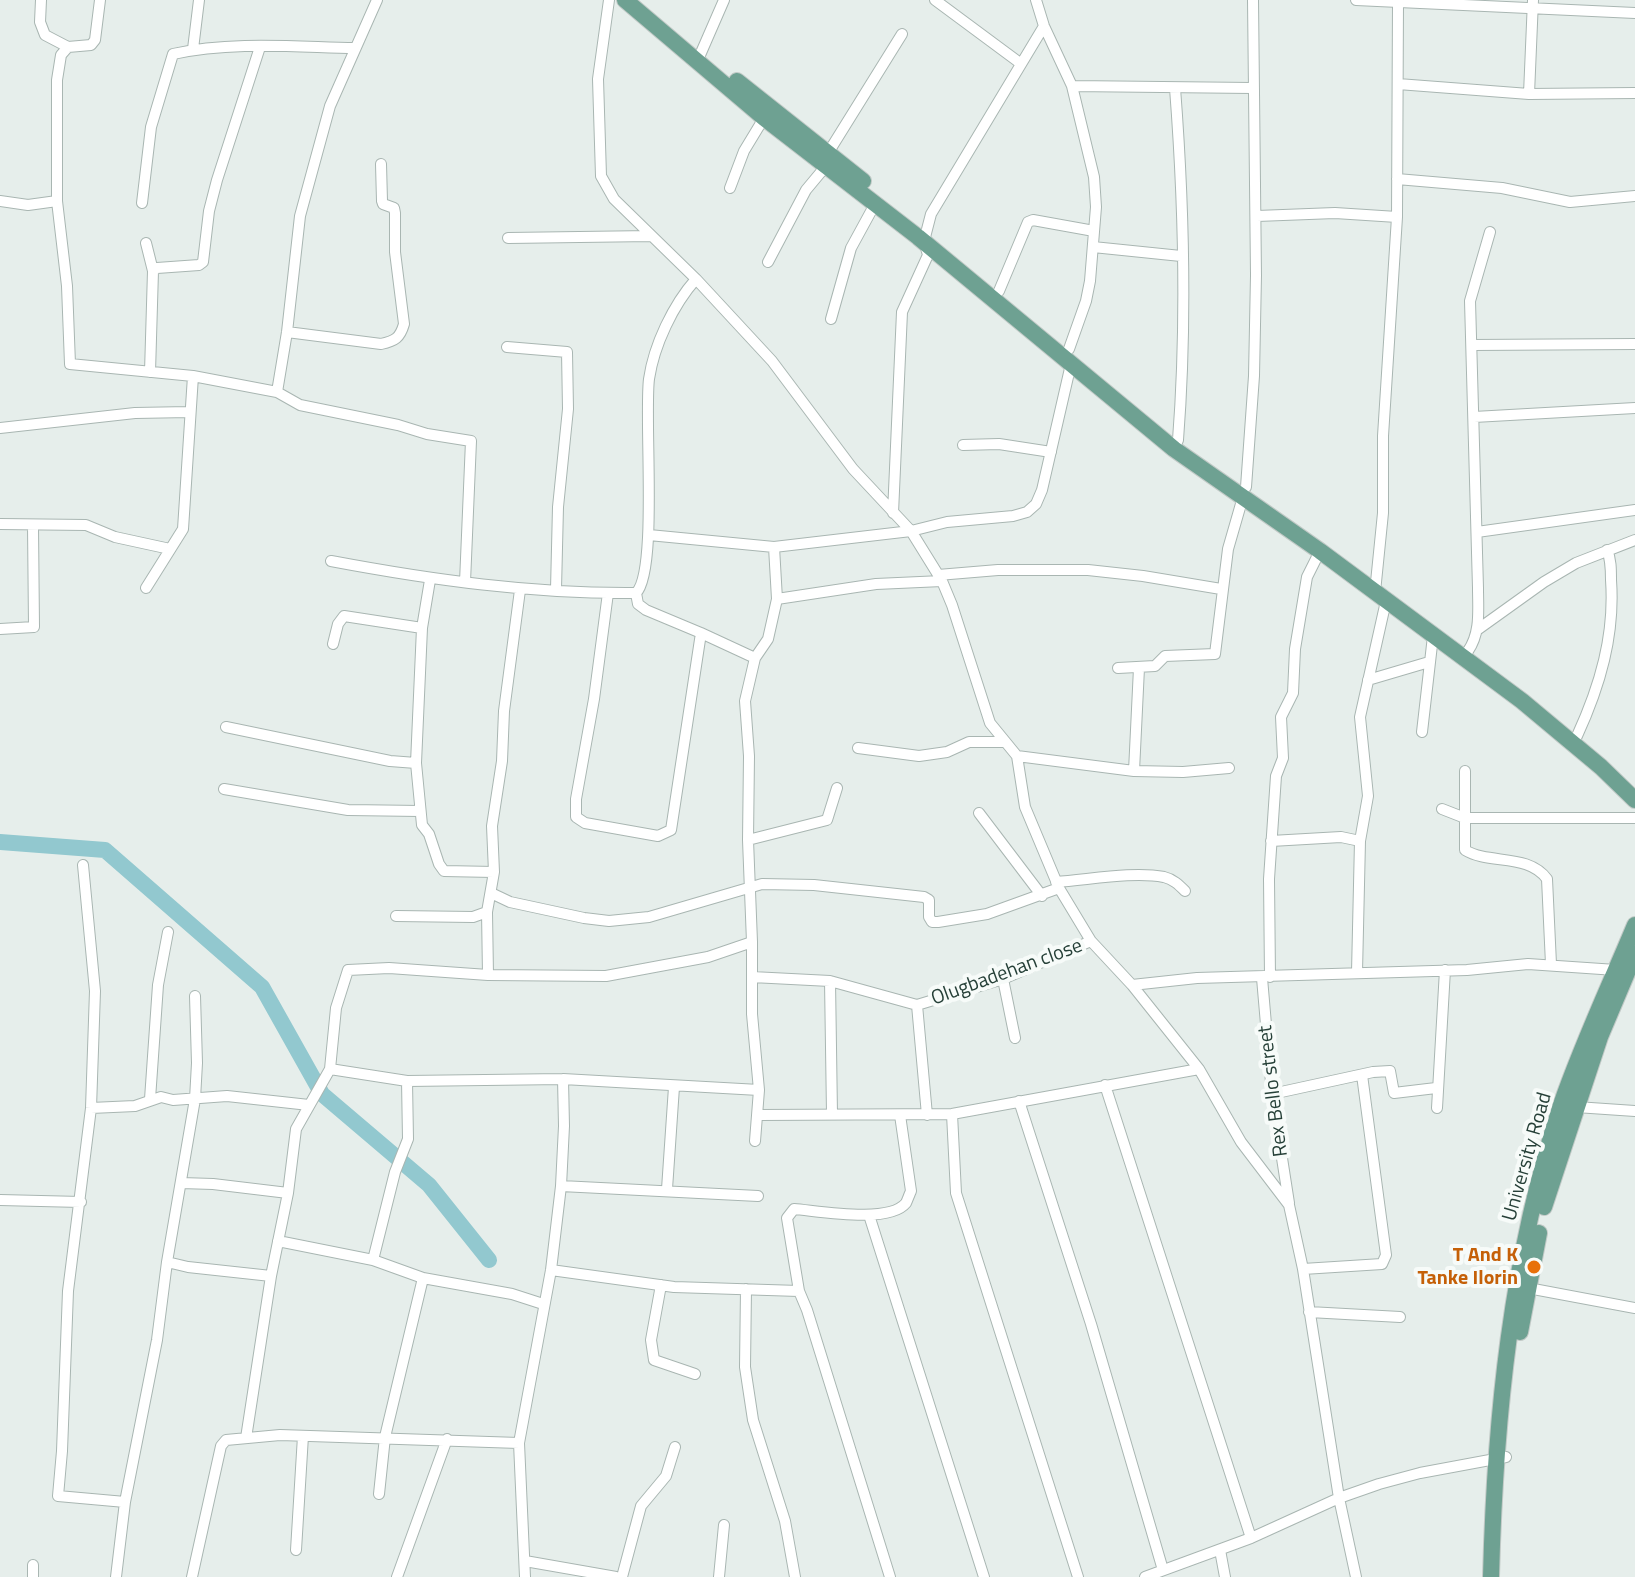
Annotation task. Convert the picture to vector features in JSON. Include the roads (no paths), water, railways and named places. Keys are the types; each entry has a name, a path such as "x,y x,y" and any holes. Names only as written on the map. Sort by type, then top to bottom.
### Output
{"main road":[{"path":"625,0 999,291 1070,357"},
{"path":"642,0 764,118 827,160 875,204 926,237 1176,445 1245,492 1522,701 1601,767 1635,800"},
{"path":"1245,492 1320,551 1468,651 1577,736 1635,787"},
{"name":"University Road","path":"1500,1577 1504,1365 1537,1190 1562,1104 1635,925"},
{"name":"University Road","path":"1491,1577 1501,1458 1514,1366 1547,1193 1600,1037 1635,954"}],"street":[{"path":"41,0 40,22 45,35 68,47 91,45 95,40 100,0"},
{"path":"193,49 199,0"},
{"path":"277,392 300,216 330,106 377,0"},
{"path":"609,0 598,79 601,176 614,199 696,279 772,361 853,469 911,531 940,578 952,605 990,723 1017,756 1025,807 1057,885 1091,941 1132,985 1199,1069 1241,1142 1289,1205"},
{"path":"700,57 724,0"},
{"path":"935,0 1020,63"},
{"path":"649,535 774,547 911,531 947,522 1013,516 1027,512 1036,504 1042,490 1070,357 1086,301 1096,207 1094,177 1072,86 1044,26 1036,0"},
{"path":"1118,668 1155,666 1165,656 1215,654 1228,549 1245,492 1254,376 1257,216 1252,88 1253,0"},
{"path":"1356,0 1533,4 1635,13"},
{"path":"1357,972 1360,841 1368,796 1360,717 1380,592 1383,436 1397,217 1398,2"},
{"path":"1529,94 1533,4"},
{"path":"893,513 902,312 928,255 926,237 931,214 1044,26"},
{"path":"768,262 806,190 902,34"},
{"path":"68,47 61,55 57,80 57,201 67,286 70,364 193,376 277,392 300,405 471,441 465,582"},
{"path":"153,271 203,262 209,211 217,180 260,47"},
{"path":"142,203 151,127 173,54 193,49 355,48"},
{"path":"1398,84 1529,94 1635,93"},
{"path":"1072,86 1252,88"},
{"path":"1175,88 1183,191 1182,373 1176,445"},
{"path":"730,188 744,151 764,118"},
{"path":"287,332 381,344 394,342 401,335 404,324 395,252 395,213 394,208 382,201 381,164"},
{"path":"1397,179 1502,188 1570,202 1635,196"},
{"path":"0,201 28,205 57,201"},
{"path":"831,319 851,248 875,204"},
{"path":"1257,216 1335,213 1397,217"},
{"path":"999,291 1028,222 1033,220 1094,231"},
{"path":"1468,651 1476,640 1477,630 1470,301 1490,232"},
{"path":"508,238 651,236"},
{"path":"146,243 153,271 150,372"},
{"path":"1093,247 1181,256"},
{"path":"696,279 685,291 656,349 649,380 649,535 645,580 636,593 638,604 646,610 755,658"},
{"path":"1472,345 1635,344"},
{"path":"507,347 567,352 568,409 558,507 556,589"},
{"path":"146,588 183,529 193,376"},
{"path":"1474,417 1635,408"},
{"path":"0,428 135,413 189,412"},
{"path":"963,445 999,444 1051,452"},
{"path":"1477,532 1635,510"},
{"path":"0,524 86,525 115,537 170,549"},
{"path":"0,629 34,627 33,526"},
{"path":"1477,630 1544,582 1607,550 1635,540"},
{"path":"755,1141 759,1090 752,1014 749,756 745,701 755,658 768,639 777,599 774,547"},
{"path":"1577,736 1599,680 1609,642 1613,602 1607,550"},
{"name":"Rex Bello street","path":"1320,551 1307,577 1295,649 1293,693 1281,717 1283,758 1276,776 1266,977 1272,1094 1339,1498 1356,1577"},
{"path":"331,561 430,580 520,590 636,593"},
{"path":"777,599 998,570 1088,570 1221,589"},
{"path":"430,580 422,628 416,763 422,825 429,834 444,871 494,872"},
{"path":"488,975 487,912 494,872 492,826 520,590"},
{"path":"608,593 594,699 576,799 576,817 585,823 658,836 671,830 701,633"},
{"path":"333,644 338,624 344,616 422,628"},
{"path":"1422,732 1433,636"},
{"path":"1368,680 1429,662"},
{"path":"1134,771 1139,668"},
{"path":"226,727 390,761 416,763"},
{"path":"858,748 919,756 947,752 969,742 1005,742"},
{"path":"1017,756 1134,771 1183,772 1229,768"},
{"path":"1465,771 1465,850 1533,867 1547,879 1551,964"},
{"path":"748,840 827,820 837,788"},
{"path":"224,789 348,810 420,811"},
{"path":"1442,809 1465,818 1635,818"},
{"path":"979,813 1042,896"},
{"path":"1271,841 1330,837 1360,841"},
{"path":"83,865 95,991 91,1108 68,1291 58,1496 125,1502"},
{"path":"491,893 510,902 609,921 649,917 762,884 814,885 924,897 929,900 929,917 932,922 938,922 987,914 1042,896 1057,885 1136,876 1165,877 1178,883 1185,891"},
{"path":"396,916 473,917 487,912"},
{"path":"150,1099 158,985 168,932"},
{"name":"Olugbadehan close","path":"752,977 830,981 917,1005 1003,979 1091,941"},
{"path":"246,1438 296,1129 330,1069 336,1008 348,970 389,968 488,975 606,976 708,957 752,942"},
{"path":"1132,985 1197,978 1551,964 1616,970"},
{"path":"1437,1108 1445,970"},
{"path":"1003,979 1015,1038"},
{"path":"830,981 832,1114"},
{"path":"116,1577 125,1502 157,1340 195,1099 195,996"},
{"path":"917,1005 927,1115"},
{"path":"330,1069 407,1081 563,1079 759,1090"},
{"path":"759,1115 952,1114 1199,1069"},
{"path":"1272,1094 1390,1071 1394,1093 1436,1088"},
{"path":"1303,1269 1382,1264 1386,1255 1362,1075"},
{"path":"525,1577 519,1443 551,1270 561,1186 563,1079"},
{"path":"373,1260 395,1172 408,1139 407,1081"},
{"path":"1105,1085 1251,1538"},
{"path":"667,1189 674,1087"},
{"path":"91,1108 135,1106 150,1099 239,1097 309,1105"},
{"path":"1019,1101 1091,1324 1163,1570"},
{"path":"1576,1107 1635,1111"},
{"path":"952,1114 956,1193 1078,1577"},
{"path":"890,1577 799,1291 787,1218 794,1209 869,1215 899,1208 906,1202 911,1191 900,1115"},
{"path":"181,1183 288,1193"},
{"path":"561,1186 758,1196"},
{"path":"0,1200 81,1202"},
{"path":"869,1215 984,1577"},
{"path":"278,1241 373,1260 423,1278 512,1294 543,1304"},
{"path":"167,1262 271,1276"},
{"path":"551,1270 661,1285 799,1291"},
{"path":"379,1494 385,1437 423,1278"},
{"path":"661,1285 651,1340 654,1360 695,1374"},
{"path":"1528,1288 1635,1308"},
{"path":"746,1289 745,1367 753,1420 785,1521 795,1577"},
{"path":"1309,1312 1400,1317"},
{"path":"192,1577 221,1446 226,1440 303,1436 519,1443"},
{"path":"296,1550 303,1436"},
{"path":"397,1577 447,1439"},
{"path":"622,1577 641,1506 666,1476 675,1447"},
{"path":"1145,1577 1251,1538 1339,1498 1420,1473 1501,1458"},
{"path":"719,1577 724,1525"},
{"path":"1220,1550 1225,1577"},
{"path":"525,1561 616,1577"}],"waterway":[{"path":"0,842 105,850 262,987 322,1094 429,1185 489,1260"}],"place":[{"name":"T And K Tanke Ilorin","path":"1534,1267"}]}
